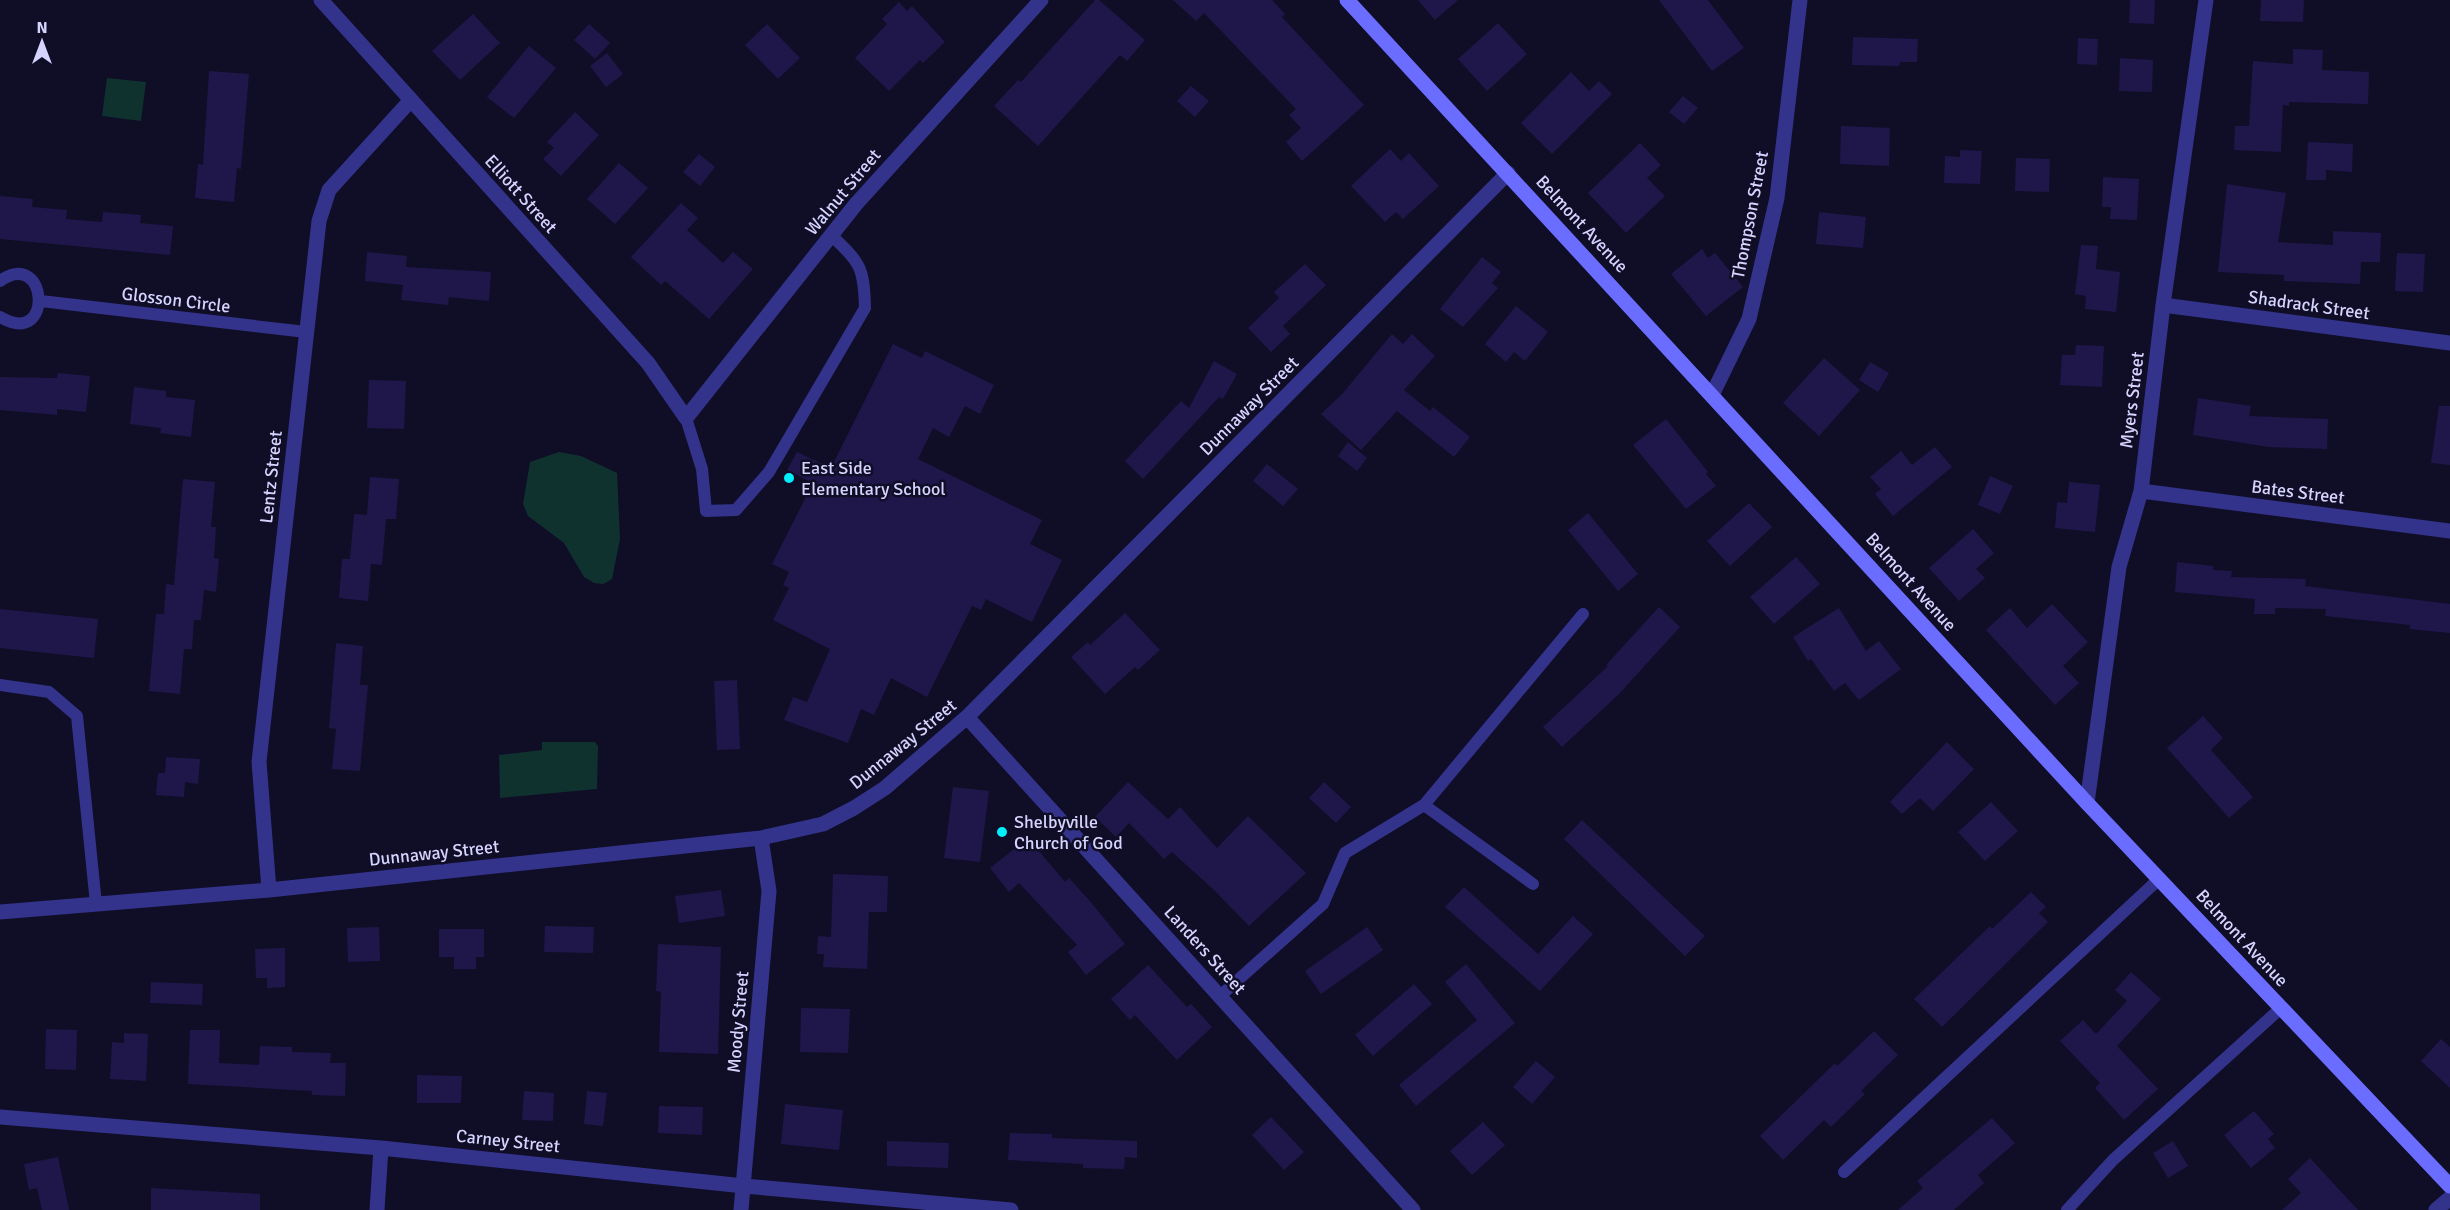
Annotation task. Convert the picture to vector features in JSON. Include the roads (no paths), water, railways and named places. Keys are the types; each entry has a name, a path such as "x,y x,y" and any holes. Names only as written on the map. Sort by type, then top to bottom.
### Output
{"main road":[{"name":"Belmont Avenue","path":"1347,0 1713,393 2087,803 2450,1186"}],"street":[{"name":"Elliott Street","path":"321,0 648,363 686,418"},
{"name":"Walnut Street","path":"686,418 831,235 1041,0"},
{"name":"Thompson Street","path":"1713,393 1749,319 1777,198 1800,0"},
{"name":"Myers Street","path":"2087,803 2119,567 2141,491 2163,305 2206,0"},
{"name":"Lentz Street","path":"269,890 259,762 319,221 329,190 410,101"},
{"name":"Dunnaway Street","path":"0,912 269,890 761,838 823,824 885,788 967,717 1508,173"},
{"name":"Shadrack Street","path":"2163,305 2450,343"},
{"name":"Bates Street","path":"2141,491 2450,531"},
{"name":"Landers Street","path":"967,717 1413,1210"},
{"name":"Moody Street","path":"741,1210 769,891 761,838"},
{"name":"Carney Street","path":"0,1117 381,1148 744,1186 1011,1210"},
{"path":"377,1210 381,1148"},
{"path":"2436,1210 2450,1198"}],"lane":[{"path":"686,418 702,469 706,511 736,510 769,472 865,308 864,278 857,260 831,235"},
{"path":"0,281 15,275 28,278 38,288 41,301 36,314 24,322 11,323 0,317"},
{"name":"Glosson Circle","path":"41,301 306,332"},
{"path":"1220,996 1323,904 1345,853 1424,805 1583,614"},
{"path":"0,684 49,692 77,716 96,904"},
{"path":"1424,805 1533,884"},
{"path":"1844,1172 2159,879"},
{"path":"2067,1210 2114,1160 2282,1008"}],"place":[{"name":"East Side Elementary School","path":"789,478"},
{"name":"Shelbyville Church of God","path":"1002,832"}]}
